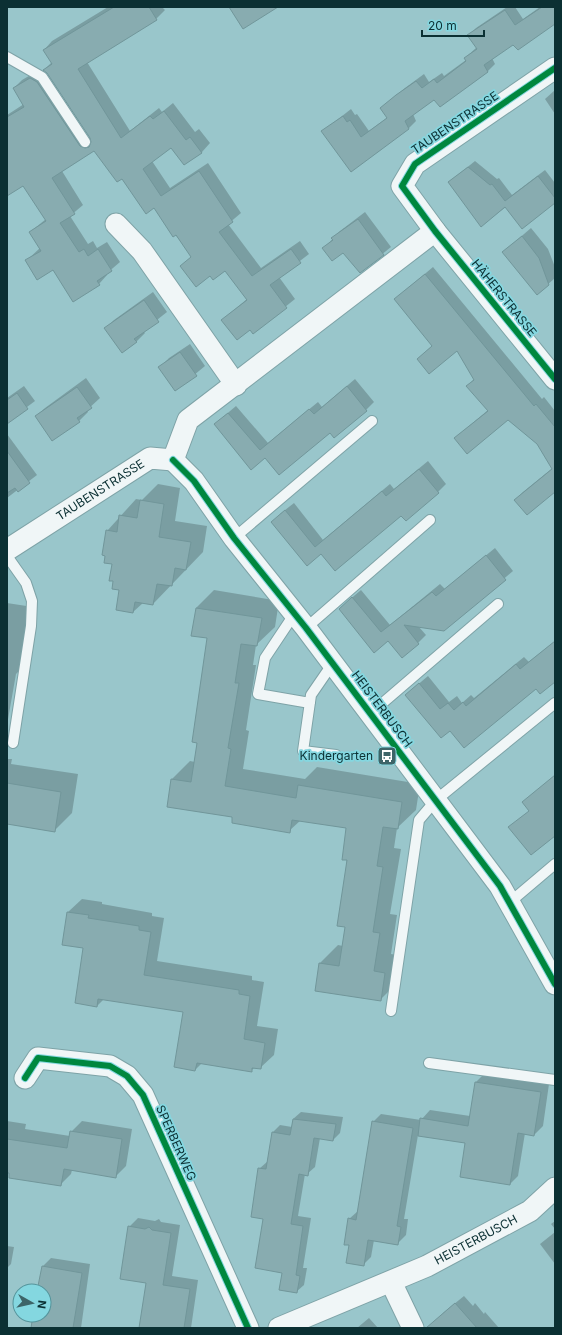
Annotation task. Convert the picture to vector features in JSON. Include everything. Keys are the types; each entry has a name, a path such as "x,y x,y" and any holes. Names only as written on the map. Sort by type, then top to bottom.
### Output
{"street":[{"name":"TAUBENSTRASSE","path":"435,231 402,186 415,164 555,68"},
{"path":"116,224 142,251 236,385"},
{"name":"HÄHERSTRASSE","path":"435,231 555,379"},
{"path":"173,460 188,420 236,385 435,231"},
{"name":"TAUBENSTRASSE","path":"7,550 150,458 173,460"},
{"name":"HEISTERBUSCH","path":"173,460 194,481 234,538 333,663 500,886 555,984"},
{"name":"SPERBERWEG","path":"25,1078 38,1058 110,1066 127,1076 143,1096 248,1328"},
{"name":"HEISTERBUSCH","path":"279,1328 391,1282 461,1249 530,1211 555,1188"},
{"path":"391,1282 413,1328"}],"lane":[{"path":"7,57 42,77 85,142"},
{"path":"234,538 372,421"},
{"path":"310,703 258,694 265,658 300,620 430,520"},
{"path":"7,556 26,583 32,600 31,626 13,743"},
{"path":"371,713 498,604"},
{"path":"333,663 311,695 303,751 336,755"},
{"path":"391,1011 419,820 436,800 555,703"},
{"path":"509,903 555,864"},
{"path":"429,1063 555,1080"}],"building":[{"path":"114,7 149,7 157,20 78,69 121,138 150,116 153,119 164,111 186,140 190,137 202,153 184,165 171,148 143,169 161,196 199,171 233,222 219,232 252,276 291,249 301,263 270,285 287,308 253,334 250,330 237,340 221,320 247,300 225,271 213,280 210,276 196,287 180,266 191,257 176,235 173,237 154,208 146,214 122,179 117,182 94,151 52,178 75,214 60,223 79,252 84,249 88,256 98,249 112,271 97,281 100,285 73,302 53,270 37,280 25,260 41,251 29,232 46,221 23,186 7,196 7,117 24,107 13,88 30,78 37,82 80,146 85,148 89,147 91,142 90,138 47,73 43,70 52,64 43,50"},
{"path":"229,7 278,7 243,29"},
{"path":"542,7 555,7 555,24 518,50 513,45 484,65 488,72 440,107 434,100 405,121 409,129 351,172 321,131 343,116 347,122 350,120 361,137 387,118 380,108 396,95 416,81 422,88 434,79 437,83 466,61 464,58 477,49 467,35 505,10 515,25"},
{"path":"468,167 490,185 492,184 505,201 538,176 555,198 555,203 522,229 505,207 481,227 448,182"},
{"path":"358,219 384,255 360,273 343,253 332,261 322,248 333,240 331,238"},
{"path":"522,236 539,258 549,285 537,295 502,252"},
{"path":"425,274 534,406 536,404 555,427 555,492 527,515 514,500 552,469 537,444 508,420 467,454 454,438 488,411 466,386 474,380 457,351 429,374 417,359 432,346 394,299"},
{"path":"144,300 159,322 134,339 137,342 122,353 104,328"},
{"path":"180,352 197,376 175,391 158,367"},
{"path":"347,386 367,411 334,438 330,433 279,475 265,458 251,470 214,424 228,413 260,450 309,409 314,414"},
{"path":"77,387 92,408 77,418 80,422 52,441 35,416"},
{"path":"17,393 28,409 7,424 7,400"},
{"path":"7,451 30,483 18,492 15,488 7,493"},
{"path":"419,469 439,493 406,521 401,516 335,571 321,554 307,566 271,522 285,510 315,547 382,491 386,496"},
{"path":"140,500 164,504 159,537 191,542 186,570 175,568 172,586 157,584 153,605 135,602 133,613 116,610 119,590 112,589 113,581 109,581 112,564 104,563 105,556 102,555 106,530 117,532 119,515 137,518"},
{"path":"486,555 506,580 444,631 404,625 419,644 402,658 388,641 374,653 339,609 352,597 381,632 432,592 436,596"},
{"path":"196,608 262,618 257,646 241,644 235,683 239,683 228,748 231,749 225,786 296,798 298,785 402,802 398,829 383,827 377,866 383,867 373,932 380,933 374,971 385,973 381,1001 315,991 319,963 339,966 345,927 337,926 347,860 342,860 346,828 292,820 290,833 232,823 232,817 167,807 171,779 191,782 197,743 192,742 207,638 191,636"},
{"path":"555,641 555,682 540,694 536,689 464,748 450,731 441,738 405,695 419,683 440,709 448,703 454,710 463,702 466,706 516,664 520,669"},
{"path":"555,775 555,836 531,855 508,827 529,811 522,802"},
{"path":"7,783 61,792 55,832 7,824"},
{"path":"67,912 89,915 88,918 139,926 139,930 151,932 144,975 239,990 239,994 250,996 244,1039 265,1043 261,1069 252,1068 252,1072 197,1063 195,1071 174,1067 183,1012 98,999 97,1007 75,1003 83,948 62,945"},
{"path":"475,1082 541,1092 534,1136 518,1133 510,1185 460,1177 465,1143 418,1136 420,1118 468,1126"},
{"path":"293,1119 336,1124 333,1141 314,1138 308,1176 299,1174 291,1224 303,1226 296,1275 300,1276 297,1293 279,1290 282,1273 255,1268 263,1219 251,1217 258,1168 266,1169 272,1132 290,1135"},
{"path":"372,1121 413,1128 397,1226 401,1227 398,1245 368,1240 364,1266 346,1263 349,1245 344,1245 348,1218 356,1220"},
{"path":"70,1131 122,1139 116,1178 64,1169 61,1186 9,1178 9,1173 7,1173 7,1139 67,1148"},
{"path":"128,1226 145,1229 149,1227 152,1230 171,1233 163,1285 190,1289 184,1328 139,1328 146,1283 120,1279"},
{"path":"42,1266 82,1273 73,1328 31,1328 32,1323 52,1323 52,1283 39,1283"},
{"path":"455,1303 477,1328 426,1328"}],"cycle path":[{"path":"555,68 415,164 402,186 435,231 555,379"},
{"path":"173,460 194,481 234,538 306,628 500,886 555,984"},
{"path":"25,1078 38,1058 110,1066 127,1076 143,1095 248,1328"}],"place":[{"name":"Kindergarten","path":"387,756"}]}
